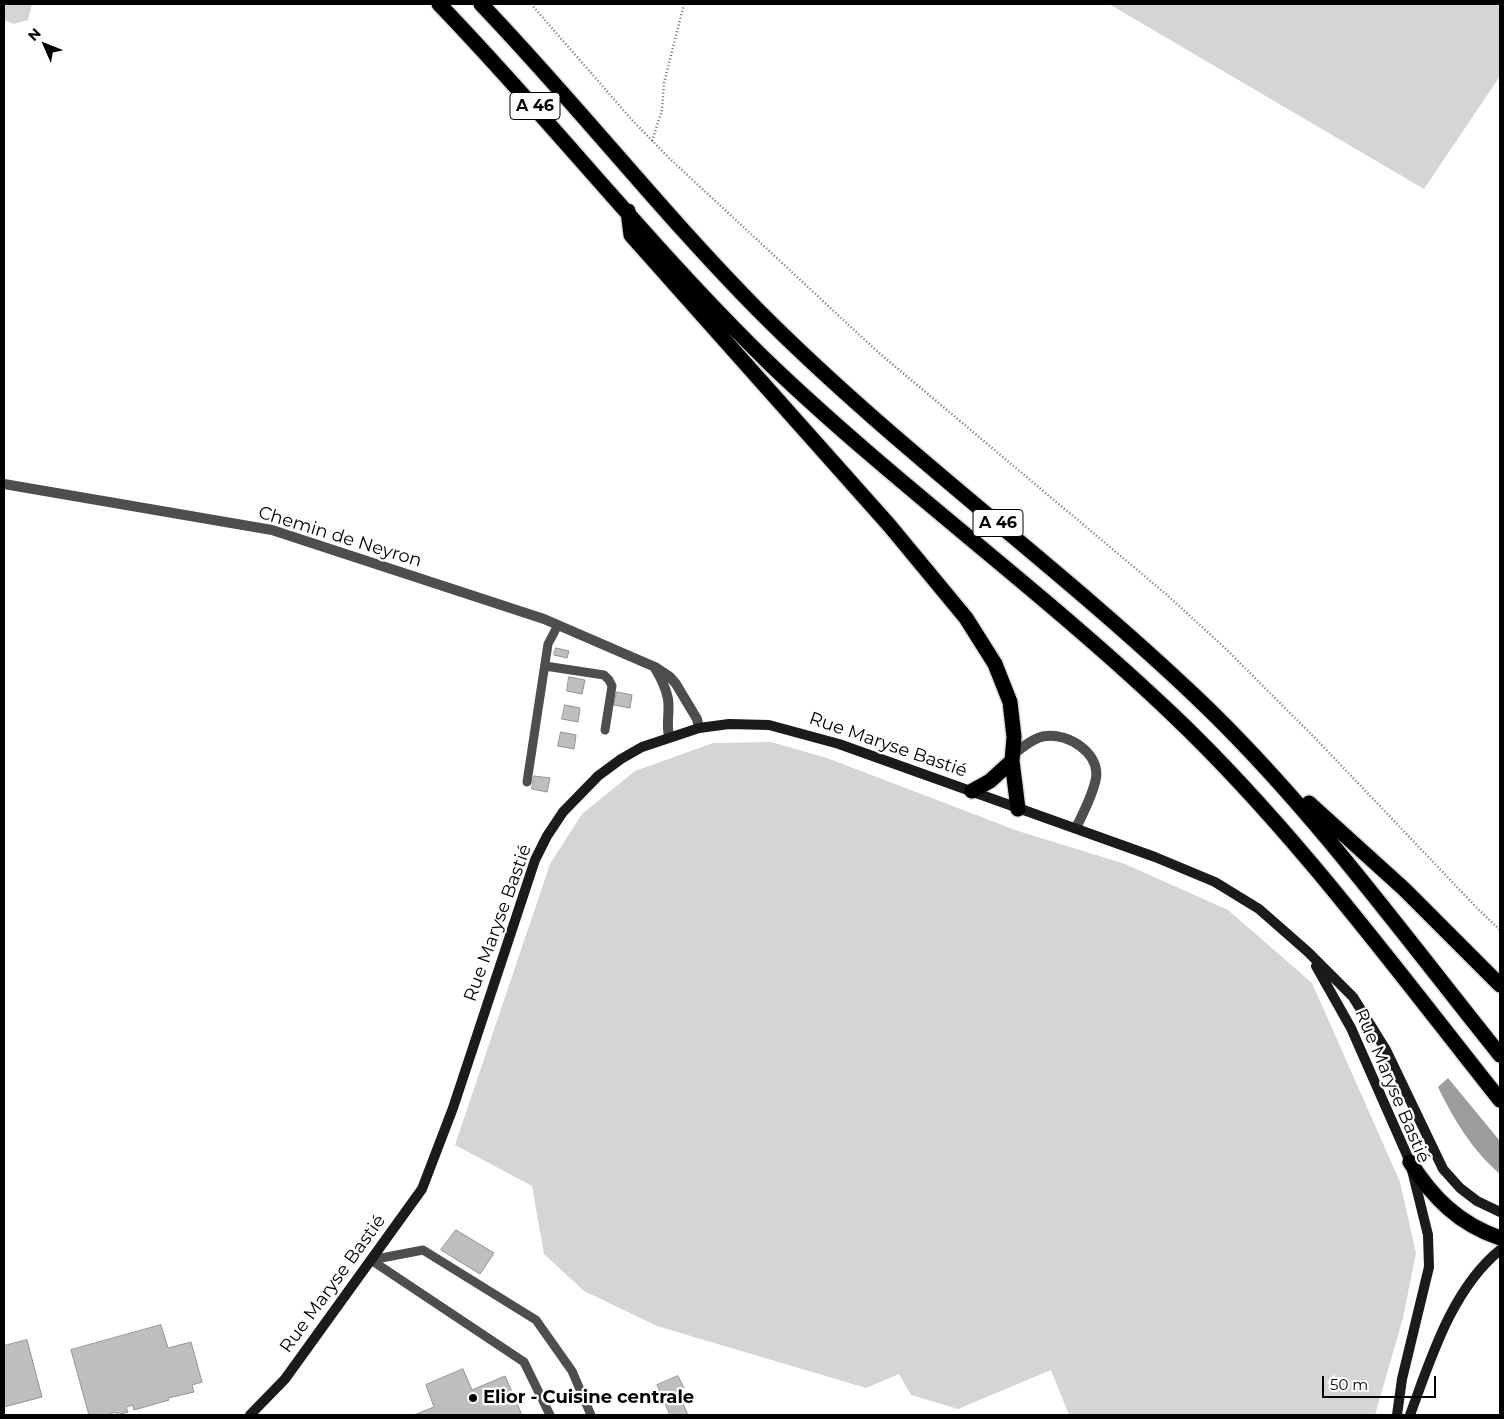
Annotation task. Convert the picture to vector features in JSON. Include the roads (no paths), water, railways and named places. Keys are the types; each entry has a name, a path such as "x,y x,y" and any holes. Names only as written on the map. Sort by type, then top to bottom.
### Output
{"highway":[{"name":"A 46","path":"439,4 502,69 720,314 817,407 889,471 1039,594 1159,702 1230,771 1310,860 1500,1100"},
{"name":"A 46","path":"481,4 681,228 759,311 849,396 910,450 1055,570 1125,632 1251,751 1373,892 1500,1055"},
{"path":"628,211 631,235 895,532 966,618 995,664 1006,689 1013,719 1012,758 1018,810"},
{"path":"1251,751 1404,889 1500,985"},
{"path":"972,791 990,781 1012,758"},
{"path":"1410,1162 1424,1183 1449,1210 1478,1229 1500,1238"}],"main road":[{"name":"Rue Maryse Bastié","path":"250,1415 285,1378 422,1189 453,1108 523,892 547,836 563,812 598,776 642,747 669,736 699,728 729,724 769,725 839,744 972,791 1018,810 1076,828 1188,869 1215,882 1258,909 1308,952 1353,998 1386,1050 1443,1169 1460,1188 1478,1201 1500,1212"},
{"name":"Rue Maryse Bastié","path":"1308,952 1351,1028 1410,1162 1428,1236 1429,1267 1402,1379 1397,1415"},
{"path":"1410,1415 1445,1329 1466,1288 1497,1252"}],"street":[{"name":"Chemin de Neyron","path":"4,484 272,530 544,619 670,676 697,719 699,728"},
{"path":"655,668 664,683 668,700 667,728 669,736"},
{"path":"1012,758 1045,736 1066,737 1081,745 1092,758 1096,776 1090,796 1076,828"}],"lane":[{"path":"527,782 548,644 558,624"},
{"path":"544,666 604,675 609,680 612,686 605,730"},
{"path":"370,1260 424,1250 536,1320 572,1371 591,1415"},
{"path":"370,1260 524,1362 550,1415"}],"place":[{"name":"Elior - Cuisine centrale","path":"473,1398"}]}
